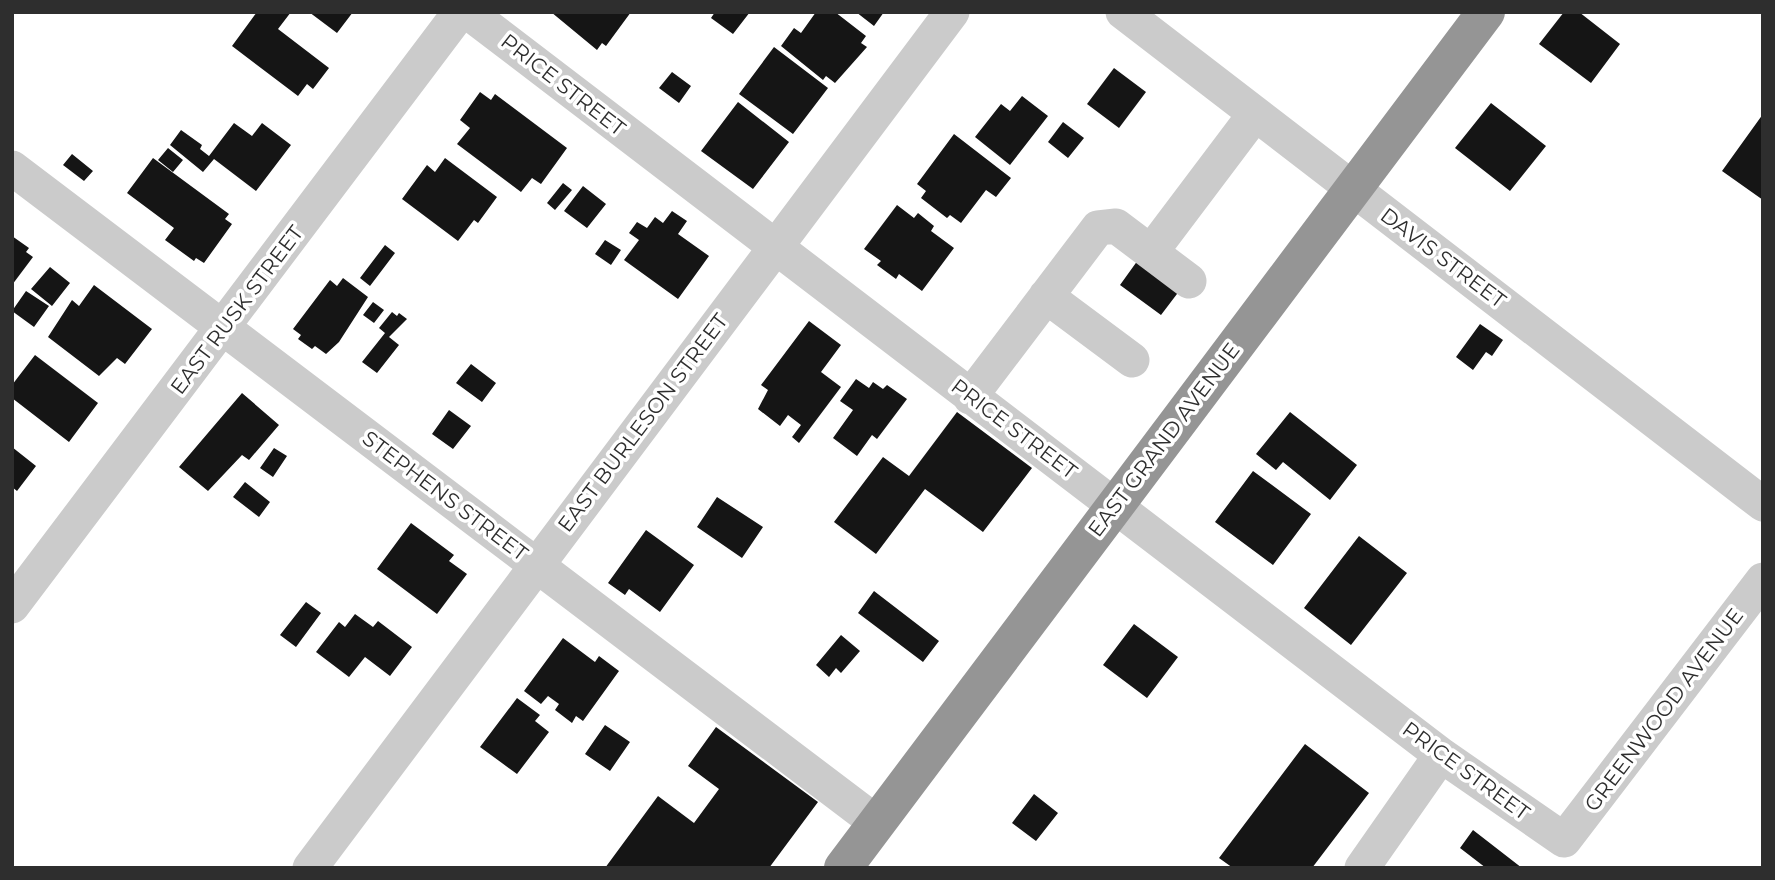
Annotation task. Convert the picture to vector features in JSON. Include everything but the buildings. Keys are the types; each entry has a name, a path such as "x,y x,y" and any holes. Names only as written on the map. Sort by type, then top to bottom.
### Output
{"highway":[{"name":"EAST GRAND AVENUE","path":"843,868 1486,12"}],"street":[{"name":"EAST RUSK STREET","path":"12,606 460,12"},
{"name":"PRICE STREET","path":"468,12 1441,755 1564,840"},
{"name":"EAST BURLESON STREET","path":"310,868 535,564 776,249 952,12"},
{"name":"DAVIS STREET","path":"1123,12 1763,504"},
{"path":"1151,252 1255,114"},
{"name":"STEPHENS STREET","path":"12,169 877,823"},
{"path":"970,397 1098,228 1116,226 1189,281"},
{"path":"1046,296 1132,360"},
{"name":"GREENWOOD AVENUE","path":"1564,840 1763,580"},
{"path":"1362,868 1441,755"}]}
